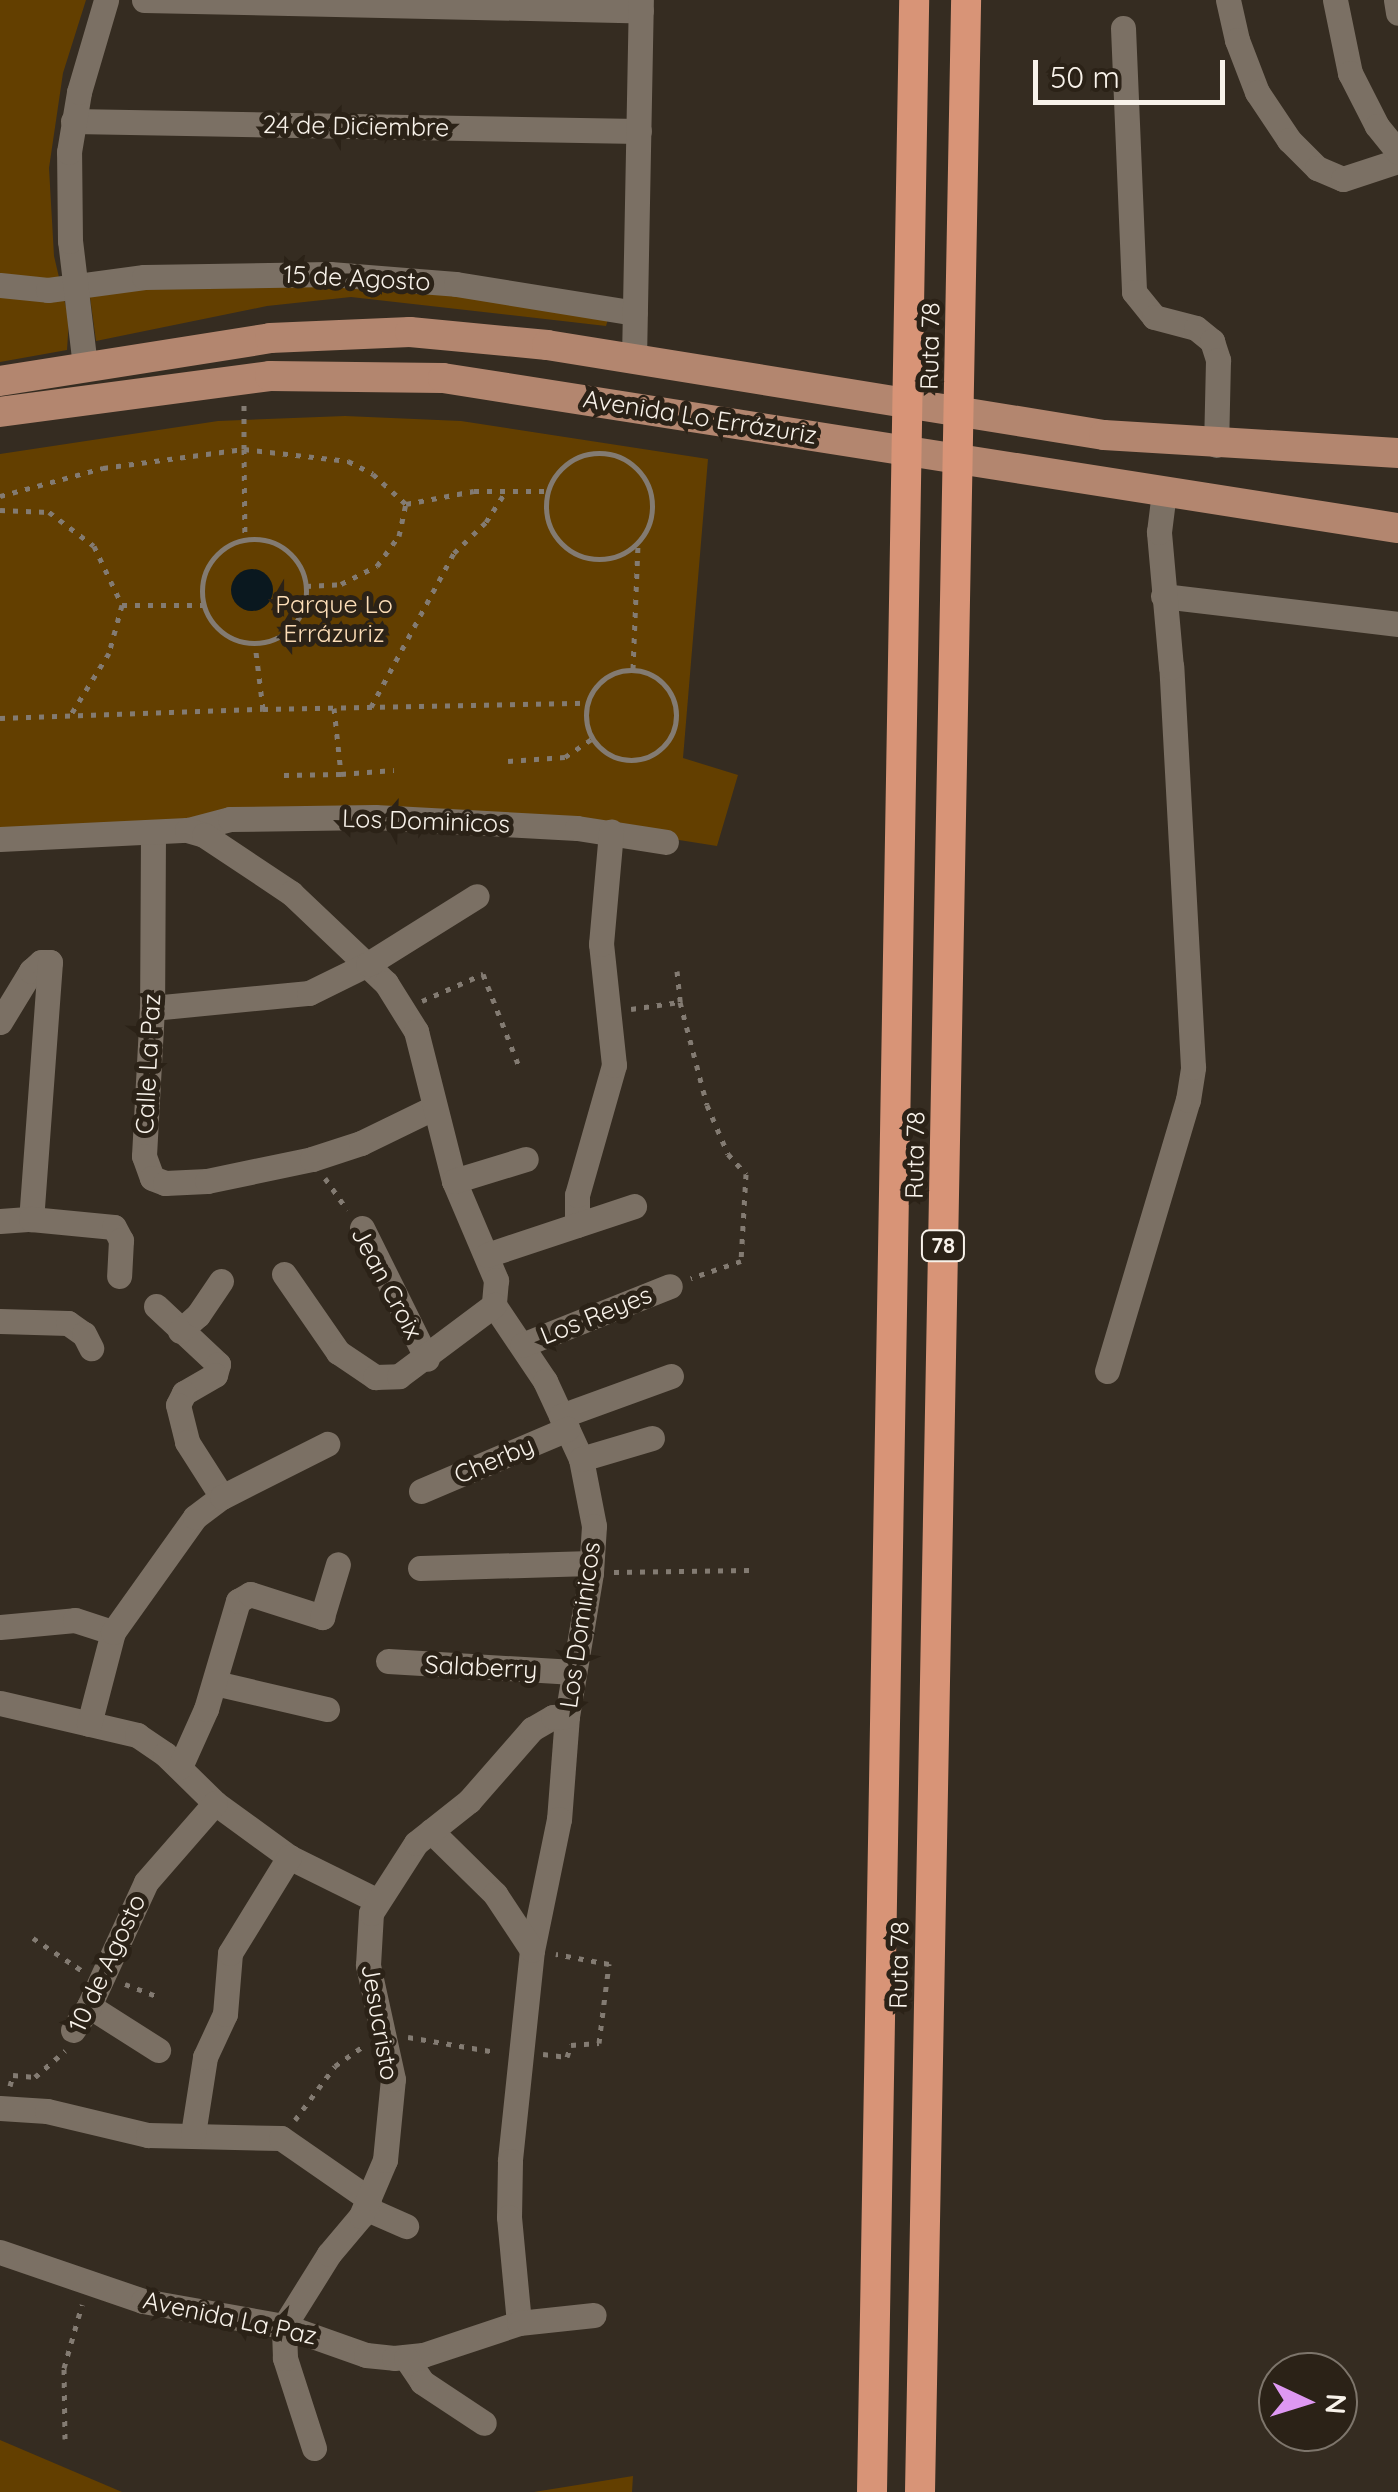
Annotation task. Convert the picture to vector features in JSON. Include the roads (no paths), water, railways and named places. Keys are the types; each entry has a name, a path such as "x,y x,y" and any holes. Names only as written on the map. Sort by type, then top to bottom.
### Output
{"highway":[{"name":"Ruta 78","path":"872,2492 914,0"},
{"name":"Ruta 78","path":"920,2492 966,0"}],"main road":[{"name":"Avenida Lo Errázuriz","path":"0,380 270,338 353,332 466,336 634,359 1104,435 1216,445 1398,452"},
{"name":"Avenida Lo Errázuriz","path":"0,412 245,378 348,374 443,378 1398,528"}],"street":[{"path":"85,366 69,212 73,121 106,0"},
{"path":"144,0 641,5 634,359"},
{"path":"1228,0 1236,40 1257,92 1289,140 1317,168 1343,178 1398,161"},
{"path":"1335,0 1350,73 1377,126 1398,152"},
{"path":"1396,0 1398,14"},
{"path":"1123,28 1134,292 1154,316 1196,328 1212,341 1218,360 1216,445"},
{"name":"24 de Diciembre","path":"73,121 639,132"},
{"name":"15 de Agosto","path":"0,286 76,288 144,277 330,274 456,284 635,314"},
{"path":"1107,1371 1188,1100 1193,1066 1172,666 1159,532 1164,492"},
{"path":"1163,596 1398,624"},
{"name":"Los Dominicos","path":"0,839 153,833 230,820 375,818 610,832 666,842"},
{"name":"Los Dominicos","path":"187,830 215,840 325,922 406,1008 416,1031 432,1108 454,1182 496,1280 494,1305 522,1345 581,1460 594,1526 591,1568 568,1716 558,1819 532,1950 520,2054 509,2218 519,2323"},
{"path":"576,1225 577,1195 614,1065 601,916 610,832"},
{"name":"Calle La Paz","path":"153,833 152,1008 144,1156 152,1178 166,1183 207,1181 312,1159 362,1143 432,1108"},
{"path":"152,1008 295,996 368,964 477,896"},
{"path":"0,1022 30,970 40,962 50,962 31,1219"},
{"path":"454,1182 526,1159"},
{"path":"487,1255 634,1206"},
{"path":"0,1221 31,1219 114,1227 121,1240 119,1276"},
{"name":"Jean Croix","path":"362,1228 426,1358"},
{"path":"284,1274 338,1352 375,1378 399,1376 494,1305"},
{"path":"180,1331 198,1315 221,1281"},
{"name":"Los Reyes","path":"522,1345 670,1286"},
{"path":"156,1306 218,1364 215,1375 184,1393 178,1405 187,1442 222,1497"},
{"path":"0,1321 68,1323 84,1334 91,1348"},
{"name":"Cherby","path":"421,1492 564,1422 672,1376"},
{"path":"581,1460 652,1438"},
{"path":"89,1724 113,1632 195,1517 222,1497 327,1444"},
{"path":"180,1767 243,1596 256,1596 322,1617 338,1564"},
{"path":"420,1568 591,1568"},
{"path":"0,1627 75,1620 113,1632"},
{"name":"Salaberry","path":"388,1662 574,1672"},
{"path":"214,1682 327,1709"},
{"path":"0,1703 138,1735 180,1767 215,1802 289,1857 376,1900"},
{"name":"Jesucristo","path":"284,2326 328,2254 368,2204 380,2180 392,2118 393,2078 368,1964 367,1942 376,1900 416,1844 493,1777 532,1729 553,1716 568,1716"},
{"name":"10 de Agosto","path":"72,2030 97,1988 146,1882 215,1802"},
{"path":"431,1831 495,1894 532,1950"},
{"path":"193,2134 204,2057 226,2014 230,1954 289,1857"},
{"path":"97,1988 158,2050"},
{"path":"3,2109 47,2111 148,2135 281,2138 368,2204 406,2226"},
{"name":"Avenida La Paz","path":"0,2252 89,2284 193,2312 284,2326 366,2355 406,2358 519,2323 594,2314"},
{"path":"284,2326 286,2358 314,2448"},
{"path":"406,2358 422,2382 484,2423"}],"park label":[{"name":"Parque Lo Errázuriz","path":"334,620"}]}
